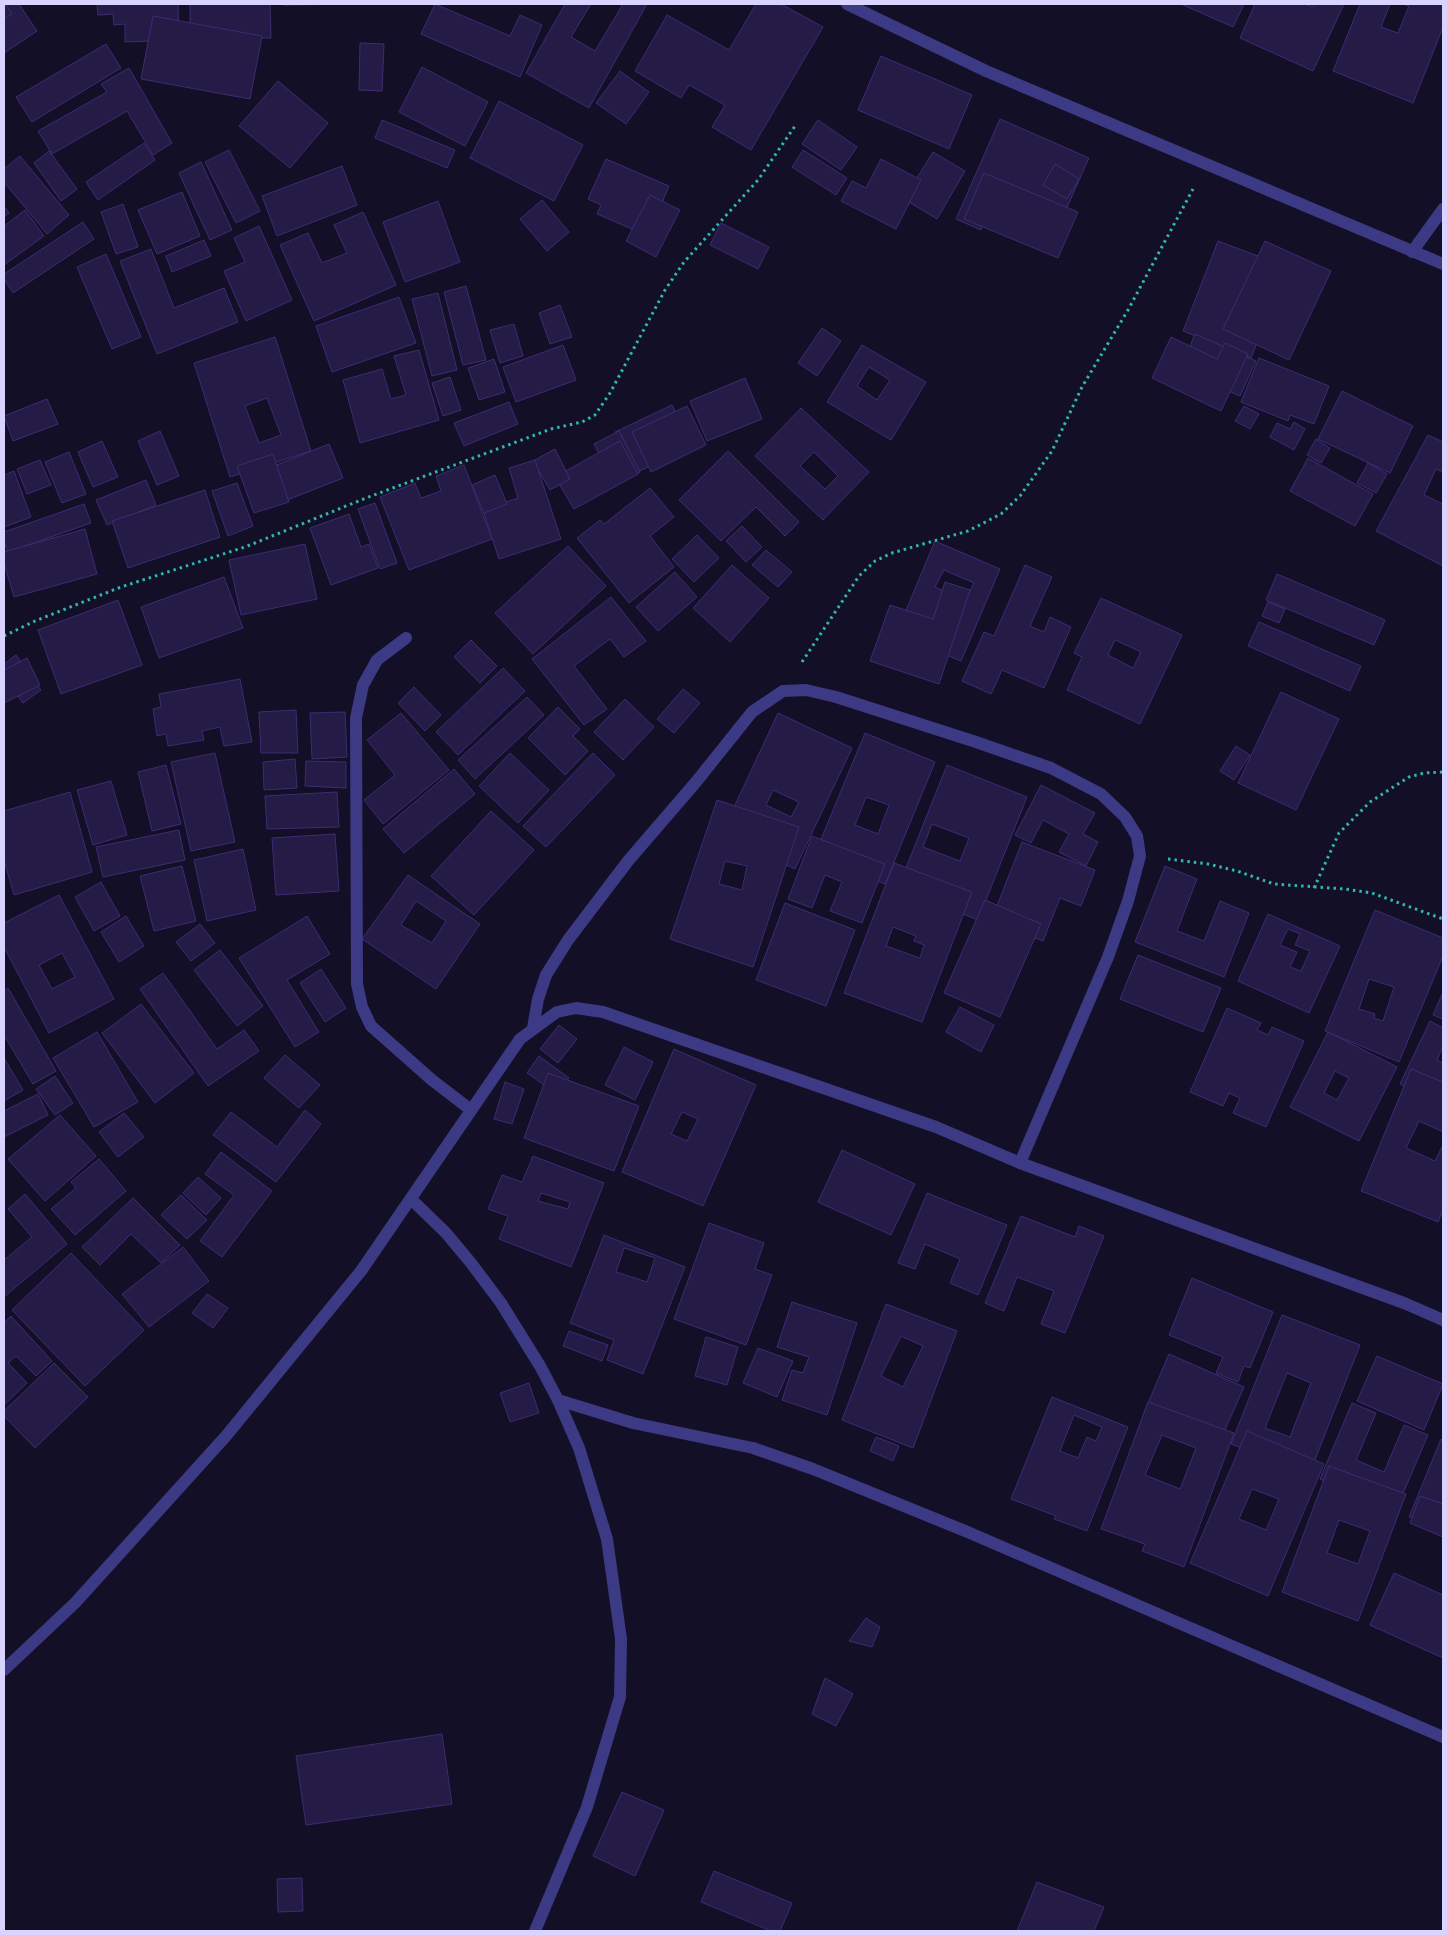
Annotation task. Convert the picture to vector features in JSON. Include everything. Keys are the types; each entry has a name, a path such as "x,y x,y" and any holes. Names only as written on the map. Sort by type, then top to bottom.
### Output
{"street":[{"path":"847,4 986,70 1443,264"},
{"path":"1412,252 1443,209"},
{"path":"406,638 378,660 363,685 356,718 357,984 362,1007 371,1026 432,1080 471,1110"},
{"path":"533,1028 538,999 546,975 568,940 628,861 696,782 752,712 783,691 806,690 836,697 1051,768 1101,794 1126,817 1137,836 1140,856 1128,901 1108,957 1020,1163"},
{"path":"4,1670 75,1603 226,1436 361,1271 520,1038 557,1012 576,1008 603,1012 936,1127 1020,1163 1404,1303 1443,1320"},
{"path":"411,1199 446,1232 501,1303 540,1366 558,1400 578,1448 607,1539 621,1639 620,1697 587,1807 535,1931"},
{"path":"558,1400 633,1423 753,1448 813,1469 979,1537 1443,1737"}],"path":[{"path":"4,636 35,621 121,587 245,547 366,498 551,429 582,422 595,415 610,393 665,290 684,262 758,180 795,126"},
{"path":"783,691 859,576 875,561 892,553 968,531 1001,514 1020,496 1052,451 1082,387 1128,310 1206,164"},
{"path":"1314,888 1339,833 1370,802 1409,777 1424,773 1443,772"},
{"path":"1140,856 1208,864 1237,871 1274,884 1345,889 1372,893 1443,919"}],"building":[{"path":"4,4 14,4 26,24 4,37"},
{"path":"19,4 37,31 4,53 4,19 12,14 6,5"},
{"path":"97,4 178,4 179,40 125,42 125,24 114,25 113,14 98,15"},
{"path":"190,4 270,4 271,38 190,38"},
{"path":"284,4 361,4 284,5"},
{"path":"435,4 510,36 520,15 542,25 520,77 421,34"},
{"path":"565,4 591,4 571,37 595,51 623,4 647,4 589,108 526,73"},
{"path":"756,4 781,4 823,27 751,150 712,127 725,105 689,85 681,98 635,71 667,15 729,50"},
{"path":"1181,4 1244,4 1233,27"},
{"path":"1255,4 1305,4 1313,7 1314,4 1344,4 1313,71 1240,38"},
{"path":"1360,4 1390,4 1381,27 1398,33 1409,6 1403,4 1443,4 1443,27 1413,103 1333,71"},
{"path":"153,16 262,36 250,99 141,79"},
{"path":"360,43 384,44 382,91 359,90"},
{"path":"106,44 121,68 32,122 16,97"},
{"path":"881,56 972,95 949,149 858,110"},
{"path":"422,67 488,102 465,146 399,112"},
{"path":"129,68 172,143 153,155 127,111 52,154 38,131 107,92 101,84"},
{"path":"620,71 649,92 626,124 596,103"},
{"path":"278,81 328,123 290,168 239,126"},
{"path":"499,101 583,145 554,201 470,158"},
{"path":"1000,119 1089,158 1065,212 1000,184 981,230 956,219"},
{"path":"382,120 455,150 447,168 375,138"},
{"path":"818,120 857,147 841,170 802,144"},
{"path":"144,143 155,160 98,200 86,182"},
{"path":"229,150 260,211 236,223 205,162"},
{"path":"803,150 847,178 836,195 792,167"},
{"path":"49,151 77,189 61,201 34,163"},
{"path":"933,152 965,171 937,219 904,199"},
{"path":"20,156 69,215 47,234 4,182 4,169"},
{"path":"606,159 669,186 648,236 597,214 601,205 588,199"},
{"path":"881,159 921,180 896,229 841,201 852,181 866,188"},
{"path":"201,162 232,230 210,240 179,173"},
{"path":"1055,164 1079,179 1067,199 1043,185"},
{"path":"342,166 357,205 277,236 262,196"},
{"path":"984,173 1078,212 1058,258 964,219"},
{"path":"182,192 200,236 157,254 138,210"},
{"path":"650,195 680,210 656,257 626,241"},
{"path":"542,200 569,232 547,251 520,219"},
{"path":"438,201 460,262 405,282 383,222"},
{"path":"123,204 138,247 116,254 101,212"},
{"path":"4,206 9,213 4,217"},
{"path":"25,210 44,236 4,265 4,226"},
{"path":"363,212 396,285 314,321 280,245 308,233 322,263 347,253 334,225"},
{"path":"83,222 94,239 13,293 4,279 4,274"},
{"path":"721,223 769,247 758,269 710,245"},
{"path":"259,226 292,300 246,321 224,271 245,262 234,238"},
{"path":"204,240 211,256 172,272 166,256"},
{"path":"1218,241 1287,267 1251,358 1183,331"},
{"path":"1265,241 1331,271 1289,360 1223,329"},
{"path":"151,249 174,308 224,288 238,322 157,354 120,261"},
{"path":"106,254 141,337 112,349 77,267"},
{"path":"466,286 486,360 463,365 444,292"},
{"path":"438,293 457,370 432,376 412,299"},
{"path":"399,297 416,343 332,372 316,326"},
{"path":"560,305 572,337 550,344 539,313"},
{"path":"514,324 523,356 500,363 490,330"},
{"path":"822,328 841,341 817,376 798,363"},
{"path":"1195,334 1256,361 1240,396 1180,370"},
{"path":"275,337 311,451 230,477 194,363","holes":["267,398 281,435 259,443 245,406"]},
{"path":"1171,337 1217,359 1225,343 1248,354 1221,411 1152,378"},
{"path":"563,345 576,380 516,402 503,367"},
{"path":"862,345 926,382 891,440 827,402","holes":["869,367 890,380 877,400 857,386"]},
{"path":"419,350 439,420 360,443 343,380 382,369 391,399 406,395 394,356"},
{"path":"1259,358 1329,386 1314,424 1290,415 1288,421 1241,402"},
{"path":"494,359 505,392 479,400 468,368"},
{"path":"450,377 461,410 443,416 432,383"},
{"path":"745,378 762,419 707,441 690,401"},
{"path":"1342,391 1413,426 1390,473 1318,439"},
{"path":"47,399 58,424 13,441 4,416"},
{"path":"509,402 518,424 464,446 454,423"},
{"path":"672,405 692,446 635,473 615,432"},
{"path":"687,406 706,445 651,472 632,432"},
{"path":"1244,406 1259,414 1250,429 1235,421"},
{"path":"801,408 869,472 823,520 755,456","holes":["814,452 838,476 825,489 800,466"]},
{"path":"1294,422 1305,429 1294,450 1270,437 1277,423 1290,429"},
{"path":"160,431 179,476 157,485 138,441"},
{"path":"619,431 640,472 615,485 594,444"},
{"path":"1428,435 1443,442 1443,472 1436,469 1424,495 1443,504 1443,566 1376,531"},
{"path":"1316,439 1330,448 1321,463 1307,455"},
{"path":"102,441 118,477 93,487 78,452"},
{"path":"620,441 638,474 574,509 555,477"},
{"path":"329,444 343,478 277,504 264,470"},
{"path":"555,449 570,479 550,490 533,461"},
{"path":"728,451 799,522 785,536 756,507 721,541 679,500"},
{"path":"69,452 86,494 62,503 45,462"},
{"path":"273,454 289,502 254,513 237,466"},
{"path":"1308,458 1373,494 1355,526 1290,491"},
{"path":"40,460 51,485 27,494 17,469"},
{"path":"535,460 561,539 499,559 483,510 518,498 509,468"},
{"path":"1368,463 1387,474 1376,493 1357,483"},
{"path":"464,465 492,539 409,570 380,497 415,483 421,498 441,491 436,476"},
{"path":"14,471 31,517 4,527 4,475"},
{"path":"495,475 507,504 484,513 472,485"},
{"path":"146,480 156,505 107,525 96,500"},
{"path":"237,483 253,526 228,536 212,491"},
{"path":"650,488 674,517 650,536 674,567 629,603 577,538 600,520 604,524"},
{"path":"205,490 220,537 128,568 112,521"},
{"path":"375,503 397,563 380,569 358,509"},
{"path":"84,504 91,523 8,552 4,542 4,532"},
{"path":"349,514 361,547 369,544 378,568 331,585 310,528"},
{"path":"742,526 762,547 746,562 726,541"},
{"path":"85,529 97,574 14,597 4,563 4,552"},
{"path":"697,535 719,558 694,582 672,559"},
{"path":"935,541 1000,569 961,661 896,634","holes":["944,570 974,583 965,601 935,587"]},
{"path":"305,544 317,599 241,615 229,560"},
{"path":"568,546 606,586 533,654 495,613"},
{"path":"766,550 792,572 778,587 752,565"},
{"path":"732,565 769,598 730,642 693,608"},
{"path":"1025,565 1052,577 1030,626 1044,632 1050,617 1071,627 1044,688 1002,670 991,694 962,681 984,632 994,636"},
{"path":"675,572 697,597 658,631 636,607"},
{"path":"1277,574 1385,620 1374,645 1266,600"},
{"path":"224,577 243,628 159,658 141,607"},
{"path":"945,582 970,590 939,684 870,661 890,605 933,619"},
{"path":"611,597 646,641 624,657 610,639 574,666 607,709 584,725 532,659"},
{"path":"1101,598 1182,635 1140,724 1067,690 1082,657 1074,653","holes":["1115,640 1141,652 1133,668 1108,655"]},
{"path":"118,600 142,665 61,694 38,630"},
{"path":"1268,602 1285,609 1279,623 1262,616"},
{"path":"1259,622 1361,666 1350,691 1248,646"},
{"path":"471,640 497,666 480,683 454,657"},
{"path":"16,655 41,690 23,703 4,677 4,664"},
{"path":"27,658 40,685 4,703 4,670"},
{"path":"503,668 525,691 458,755 436,732"},
{"path":"240,679 252,742 224,746 220,727 202,731 204,740 168,746 166,734 157,736 153,709 161,707 159,694"},
{"path":"414,687 441,715 425,731 398,703"},
{"path":"683,689 700,703 674,733 657,719"},
{"path":"1281,692 1339,719 1296,810 1238,783"},
{"path":"527,697 544,715 475,779 458,760"},
{"path":"625,699 654,727 623,760 594,732"},
{"path":"558,707 580,729 573,736 588,751 565,775 528,738"},
{"path":"296,710 298,753 261,753 259,712"},
{"path":"345,712 347,757 312,759 310,713"},
{"path":"401,713 449,770 383,824 364,800 395,775 367,740"},
{"path":"778,713 852,748 795,869 721,835","holes":["773,790 799,802 791,817 766,805"]},
{"path":"865,733 935,762 885,884 814,856","holes":["866,797 889,805 878,834 855,825"]},
{"path":"1236,746 1250,755 1234,780 1220,771"},
{"path":"215,753 235,842 191,851 171,762"},
{"path":"510,753 549,790 518,823 479,786"},
{"path":"593,753 615,775 546,847 523,826"},
{"path":"295,759 297,788 264,790 263,762"},
{"path":"306,761 346,762 346,788 305,786"},
{"path":"166,765 181,824 152,831 138,772"},
{"path":"947,765 1027,797 978,920 898,888","holes":["932,824 969,838 960,861 923,847"]},
{"path":"454,769 475,794 404,853 383,829"},
{"path":"111,781 127,835 93,845 77,790"},
{"path":"1041,785 1095,813 1083,834 1098,842 1086,866 1059,852 1069,834 1043,820 1031,843 1015,835"},
{"path":"70,792 92,872 14,895 4,860 4,811"},
{"path":"337,792 339,827 267,829 265,796"},
{"path":"717,800 799,827 753,967 670,939","holes":["725,861 747,866 742,890 719,884"]},
{"path":"491,811 534,850 474,915 431,876"},
{"path":"179,830 185,860 103,877 96,847"},
{"path":"335,834 339,891 276,895 272,838"},
{"path":"812,836 885,864 862,923 830,911 842,882 825,875 812,908 788,899"},
{"path":"1022,842 1095,870 1081,906 1060,898 1043,941 991,921"},
{"path":"243,849 256,910 207,921 194,860"},
{"path":"894,863 972,892 922,1022 844,993","holes":["893,927 916,936 914,941 924,945 920,958 886,946"]},
{"path":"182,866 196,921 154,931 140,876"},
{"path":"1165,866 1197,879 1177,931 1204,941 1220,901 1249,913 1224,977 1135,942"},
{"path":"408,875 480,924 436,989 362,939","holes":["416,901 446,921 432,943 401,925"]},
{"path":"101,882 120,916 94,931 75,897"},
{"path":"59,895 114,999 49,1033 4,947 4,923","holes":["62,953 75,977 52,989 39,965"]},
{"path":"985,900 1041,924 1000,1017 944,993"},
{"path":"785,903 855,930 826,1006 756,980"},
{"path":"1375,910 1443,938 1443,956 1399,1062 1325,1031","holes":["1369,979 1394,987 1383,1021 1374,1018 1375,1014 1359,1009"]},
{"path":"1268,914 1340,946 1309,1013 1238,981","holes":["1288,929 1300,934 1295,945 1310,951 1301,971 1290,967 1297,952 1280,945"]},
{"path":"126,916 144,946 119,962 101,932"},
{"path":"307,916 330,954 287,980 319,1032 295,1047 239,958"},
{"path":"200,924 215,943 191,961 176,942"},
{"path":"220,950 263,1006 237,1026 194,970"},
{"path":"1138,955 1221,988 1203,1032 1120,999"},
{"path":"321,969 346,1008 325,1022 300,983"},
{"path":"163,973 217,1049 244,1030 259,1051 208,1086 140,989"},
{"path":"8,988 56,1071 33,1084 4,1035 4,991"},
{"path":"1443,992 1443,1019 1433,1015"},
{"path":"141,1004 194,1073 155,1103 102,1033"},
{"path":"960,1007 994,1025 981,1052 946,1032"},
{"path":"1227,1008 1261,1023 1257,1030 1268,1035 1272,1027 1304,1041 1266,1127 1233,1113 1240,1098 1229,1093 1223,1106 1190,1092"},
{"path":"1430,1021 1443,1028 1443,1046 1437,1060 1443,1063 1443,1105 1400,1084"},
{"path":"559,1025 577,1039 558,1063 540,1049"},
{"path":"97,1032 138,1102 94,1127 53,1058"},
{"path":"1328,1032 1397,1067 1359,1141 1290,1107","holes":["1335,1071 1349,1078 1337,1100 1324,1093"]},
{"path":"624,1047 653,1062 635,1100 605,1085"},
{"path":"674,1049 756,1085 703,1206 622,1172","holes":["682,1112 698,1119 687,1141 671,1134"]},
{"path":"285,1055 320,1085 299,1108 264,1078"},
{"path":"539,1056 569,1078 557,1094 527,1073"},
{"path":"4,1058 23,1090 4,1101"},
{"path":"1411,1069 1443,1082 1443,1132 1419,1121 1406,1148 1435,1161 1443,1145 1443,1209 1438,1222 1361,1191"},
{"path":"548,1073 639,1106 614,1171 524,1138"},
{"path":"55,1076 73,1103 55,1115 36,1089"},
{"path":"505,1082 524,1089 512,1124 494,1119"},
{"path":"38,1094 48,1115 4,1137 4,1111"},
{"path":"305,1110 321,1124 276,1182 213,1135 231,1112 277,1147"},
{"path":"124,1113 144,1137 118,1157 99,1132"},
{"path":"60,1115 96,1156 45,1201 8,1159"},
{"path":"842,1150 915,1184 891,1235 818,1202"},
{"path":"221,1152 272,1191 222,1257 200,1241 234,1195 205,1174"},
{"path":"533,1156 604,1183 571,1267 499,1239 508,1216 488,1209 502,1175 522,1182","holes":["541,1193 570,1202 568,1209 538,1201"]},
{"path":"99,1159 126,1191 75,1235 51,1209 76,1188 71,1182"},
{"path":"198,1177 221,1198 206,1215 183,1193"},
{"path":"927,1193 1007,1225 978,1295 950,1283 960,1259 925,1244 915,1269 898,1263"},
{"path":"25,1194 67,1244 4,1297 4,1260 32,1237 8,1209"},
{"path":"181,1195 207,1220 187,1239 161,1215"},
{"path":"133,1198 180,1245 161,1263 131,1234 100,1265 82,1247"},
{"path":"1021,1216 1075,1237 1079,1226 1104,1236 1065,1333 1041,1324 1054,1291 1017,1277 1004,1311 985,1303"},
{"path":"709,1223 764,1243 755,1269 772,1275 746,1345 674,1319"},
{"path":"604,1235 685,1267 643,1374 607,1360 614,1340 570,1323","holes":["624,1248 655,1258 647,1282 616,1272"]},
{"path":"183,1247 209,1281 149,1327 122,1294"},
{"path":"71,1253 144,1330 85,1386 12,1310"},
{"path":"1192,1278 1273,1312 1250,1368 1244,1366 1238,1382 1216,1373 1223,1357 1169,1335"},
{"path":"207,1294 228,1308 213,1328 192,1313"},
{"path":"792,1302 857,1323 827,1415 782,1400 792,1370 803,1373 809,1357 777,1347"},
{"path":"886,1304 957,1331 913,1448 842,1420","holes":["901,1336 923,1346 903,1387 881,1376"]},
{"path":"1282,1315 1360,1345 1309,1475 1231,1444","holes":["1287,1373 1311,1383 1290,1437 1265,1428"]},
{"path":"11,1316 52,1361 36,1376 16,1356 8,1363 27,1383 4,1405 4,1323"},
{"path":"569,1331 608,1345 602,1361 563,1346"},
{"path":"706,1337 738,1347 727,1385 695,1376"},
{"path":"758,1348 793,1361 777,1397 743,1383"},
{"path":"1169,1354 1244,1387 1217,1448 1143,1415"},
{"path":"1377,1356 1443,1384 1424,1430 1357,1401"},
{"path":"54,1363 88,1397 35,1448 4,1416 4,1411"},
{"path":"529,1383 539,1413 510,1422 500,1393"},
{"path":"1052,1397 1128,1427 1087,1531 1054,1519 1056,1516 1011,1499","holes":["1074,1415 1102,1427 1096,1441 1087,1437 1078,1458 1060,1451"]},
{"path":"1148,1402 1234,1433 1184,1567 1142,1551 1145,1544 1101,1529","holes":["1162,1435 1196,1448 1180,1489 1145,1475"]},
{"path":"1352,1403 1376,1413 1356,1460 1384,1472 1404,1425 1428,1435 1395,1512 1320,1479"},
{"path":"1247,1431 1324,1464 1268,1596 1190,1563","holes":["1252,1489 1279,1499 1266,1530 1239,1519"]},
{"path":"876,1437 899,1446 893,1461 870,1451"},
{"path":"1441,1439 1443,1440 1443,1531 1409,1517"},
{"path":"1329,1466 1406,1494 1358,1621 1282,1592","holes":["1339,1520 1370,1531 1358,1564 1327,1553"]},
{"path":"1420,1496 1443,1504 1443,1537 1410,1523"},
{"path":"1394,1573 1443,1595 1443,1658 1370,1625"},
{"path":"866,1618 880,1627 872,1647 849,1641"},
{"path":"825,1678 853,1694 836,1726 812,1714"},
{"path":"442,1734 452,1804 306,1825 296,1756"},
{"path":"622,1792 664,1810 635,1876 593,1856"},
{"path":"714,1871 792,1903 780,1931 771,1931 701,1902"},
{"path":"302,1878 303,1911 278,1912 277,1879"},
{"path":"1037,1882 1104,1907 1094,1931 1017,1931"}]}
